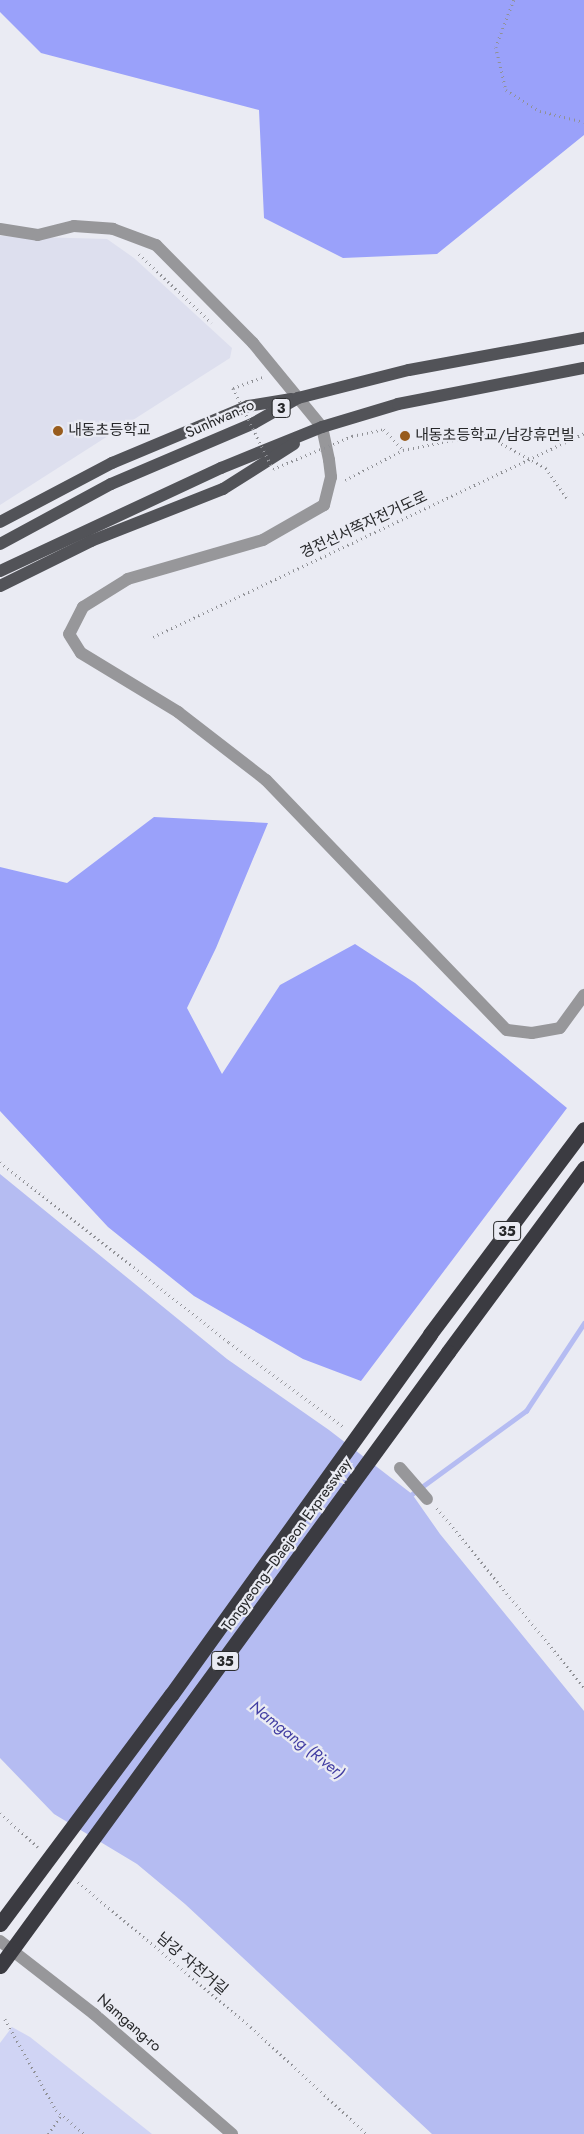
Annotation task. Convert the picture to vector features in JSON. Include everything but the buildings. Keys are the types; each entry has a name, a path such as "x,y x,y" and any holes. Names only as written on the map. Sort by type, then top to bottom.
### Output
{"highway":[{"name":"Tongyeong–Daejeon Expressway","path":"0,1924 171,1695 430,1334 584,1128"},
{"name":"Tongyeong–Daejeon Expressway","path":"0,1966 584,1168"}],"main road":[{"name":"Sunhwan-ro","path":"0,544 111,484 254,423 298,398 410,370 584,338"},
{"name":"3","path":"0,571 221,468 322,426 398,404 584,368"},
{"path":"0,522 112,463 248,406 298,398"},
{"path":"0,586 91,541 224,489 322,426"}],"street":[{"path":"0,229 38,235 74,226 113,229 156,245 253,343 322,426 331,477 324,504 263,540 128,579 83,607 69,634 81,653 178,712 266,780 507,1030 532,1033 560,1028 584,995"},
{"path":"400,1468 427,1499"},
{"name":"Namgang-ro","path":"0,1941 94,2014 232,2134"}],"path":[{"path":"514,0 496,47 506,90 540,111 584,122"},
{"path":"134,249 217,328"},
{"path":"262,371 267,376 233,388 273,469 352,436 384,429 403,450"},
{"path":"328,489 403,450 484,434 546,468 568,500"},
{"name":"경전선서쪽자전거도로","path":"153,637 584,434"},
{"path":"0,1162 229,1342 353,1434"},
{"path":"427,1499 584,1687"},
{"path":"0,1813 44,1852"},
{"name":"남강 자전거길","path":"74,1878 251,2027 367,2134"},
{"path":"5,2019 61,2116 85,2134"},
{"path":"48,2134 61,2116"}],"shaded area":[{"path":"0,0 584,0 584,135 437,254 343,258 264,218 259,110 41,53 0,12"},
{"name":"내동초등학교","path":"0,236 107,239 134,258 232,348 230,358 0,505"},
{"path":"154,817 268,823 216,948 187,1008 222,1074 280,985 355,944 415,983 567,1108 361,1381 303,1359 194,1296 108,1227 0,1111 0,867 67,883"},
{"path":"12,2027 30,2037 152,2134 0,2134 0,2043"}],"water":[{"name":"Namgang (River)","path":"0,1174 227,1359 329,1430 412,1494 440,1534 584,1711 584,2134 432,2134 185,1904 137,1864 54,1814 0,1758"}],"waterway":[{"path":"412,1494 526,1411 584,1323"}],"place":[{"name":"내동초등학교","path":"58,431"},
{"name":"내동초등학교/남강휴먼빌","path":"405,436"}]}
